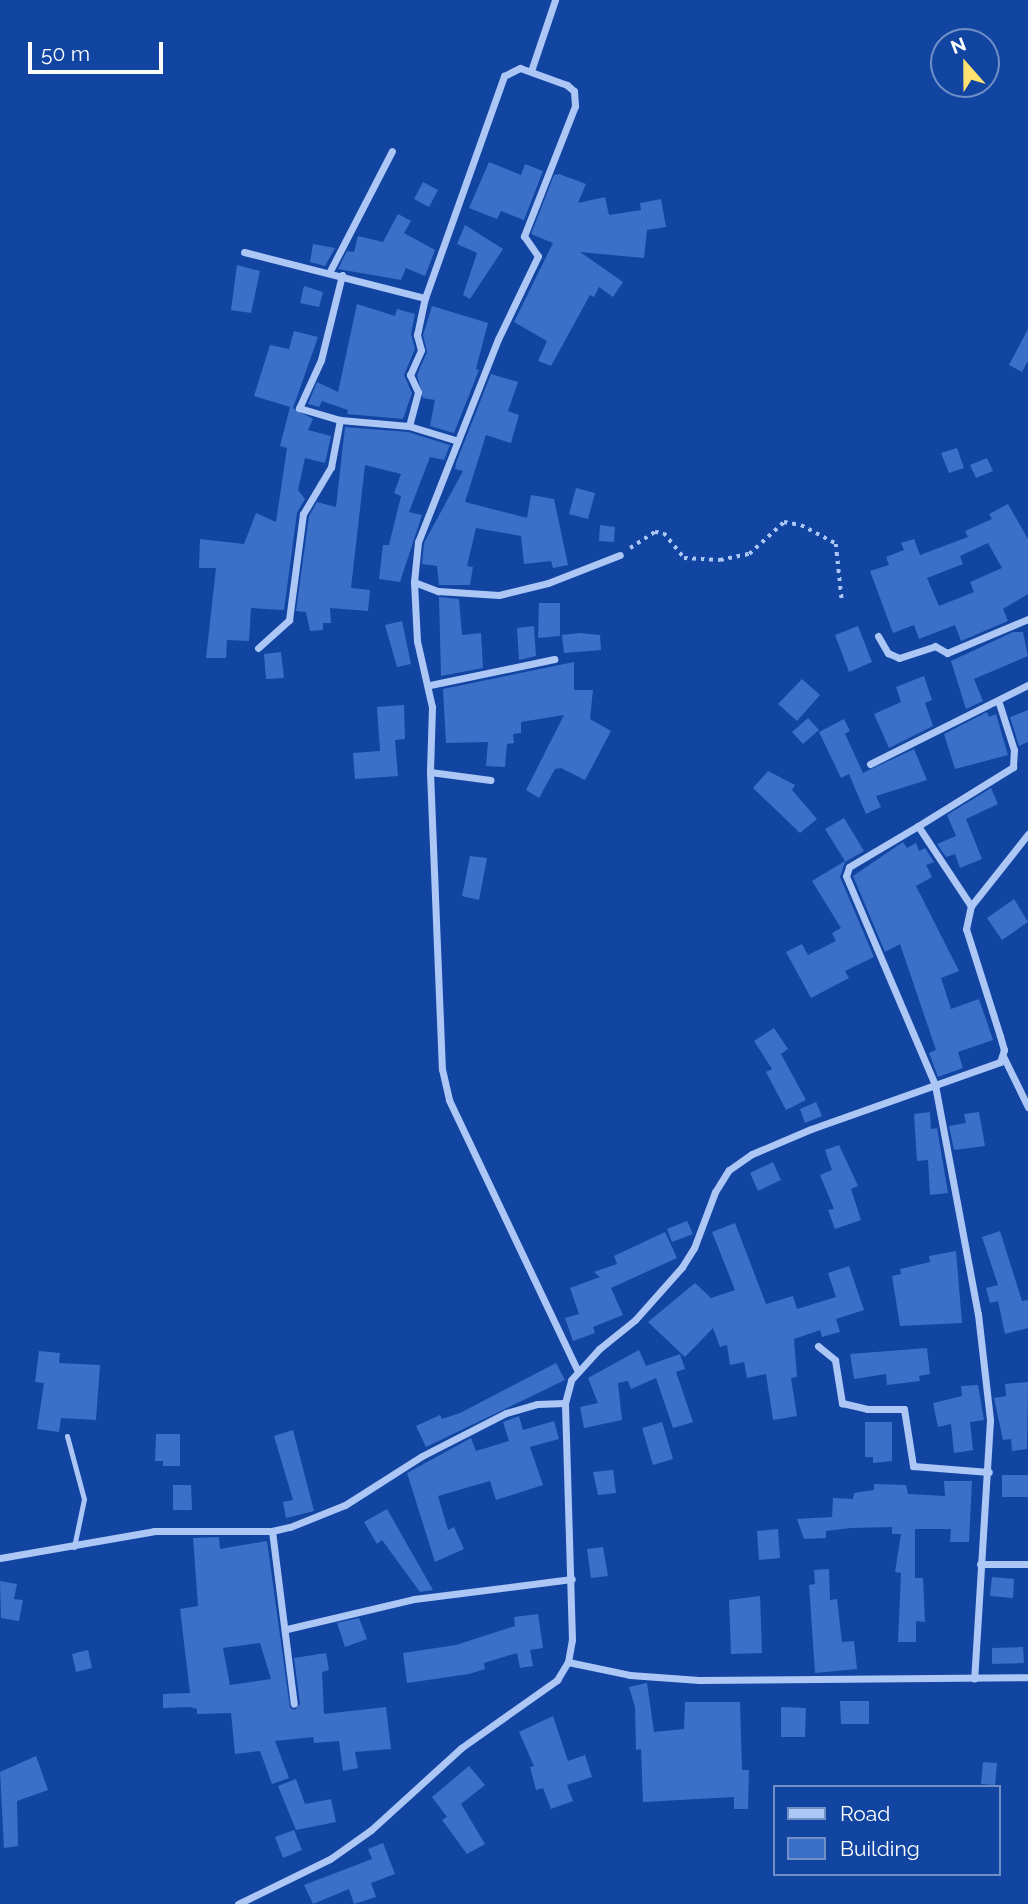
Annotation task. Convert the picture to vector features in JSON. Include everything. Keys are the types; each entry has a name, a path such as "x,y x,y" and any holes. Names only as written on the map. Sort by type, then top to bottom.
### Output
{"street":[{"path":"531,71 555,0"},
{"path":"409,426 418,392 410,375 421,350 417,335 425,298 505,76 511,70 531,71 567,85 574,91 575,106 524,236 538,256 498,340 418,542 414,582 417,641 430,685 430,772 442,1069 449,1100 577,1370"},
{"path":"330,271 391,151"},
{"path":"244,253 330,271 425,298"},
{"path":"342,275 321,360 299,407 340,420 409,426 458,441"},
{"path":"258,648 289,620 303,514 331,467 340,420"},
{"path":"414,582 438,591 499,595 548,583 620,555"},
{"path":"878,636 888,653 899,658 935,646 947,653 1028,619"},
{"path":"430,685 554,659"},
{"path":"870,764 999,703 1028,685"},
{"path":"974,1679 980,1564 989,1472 985,1360 935,1085 846,876 849,867 1013,767 1014,750 999,703"},
{"path":"430,772 490,780"},
{"path":"918,826 971,906"},
{"path":"1028,834 971,906 966,938 998,1026 1003,1056 1028,1107"},
{"path":"238,1904 330,1859 371,1830 461,1748 556,1680 568,1662 572,1580 565,1403 577,1370 635,1320 682,1267 715,1192 729,1170 752,1154 799,1134 935,1085 987,1070 1003,1056"},
{"path":"818,1346 835,1360 842,1403 867,1409 905,1409 913,1465 989,1472"},
{"path":"0,1558 155,1531 272,1531 345,1505 422,1456 506,1413 537,1404 565,1403"},
{"path":"272,1531 287,1629 294,1704"},
{"path":"980,1564 1028,1564"},
{"path":"287,1629 414,1599 572,1580"},
{"path":"568,1662 630,1675 699,1680 877,1675 974,1679 1028,1677"}],"lane":[{"path":"67,1436 84,1499 74,1547"}],"path":[{"path":"620,555 655,532 664,533 684,558 720,559 749,554 784,522 836,544 842,601"}],"building":[{"path":"489,162 521,175 525,164 543,171 524,220 501,211 497,219 469,208"},
{"path":"559,174 586,184 578,203 605,197 609,215 641,210 640,203 661,199 666,227 647,230 644,258 580,252 623,282 613,297 599,287 594,297 590,295 551,366 538,361 547,341 514,322 553,243 531,234 554,175"},
{"path":"423,182 438,190 429,207 414,199"},
{"path":"398,214 411,221 404,233 435,250 425,276 406,268 401,280 338,269 347,251 354,252 358,236 383,242"},
{"path":"465,225 503,249 470,299 463,295 477,253 457,244"},
{"path":"313,244 335,248 325,266 310,262"},
{"path":"237,265 260,271 251,313 231,310"},
{"path":"304,286 323,292 319,307 300,303"},
{"path":"357,304 395,316 397,309 415,314 411,334 415,349 404,375 412,393 403,419 347,414 348,410 322,401 319,407 308,404 317,382 338,392"},
{"path":"432,306 488,323 476,369 479,370 454,433 430,426 435,400 423,398 417,375 427,352 423,335"},
{"path":"1028,329 1028,361 1022,372 1009,365"},
{"path":"294,331 318,337 293,408 313,419 308,430 331,436 325,463 305,458 298,490 305,499 297,513 284,610 251,608 249,641 227,640 226,658 206,658 216,568 199,568 200,539 244,544 256,513 276,522 287,448 280,446 290,407 254,396 270,345 289,349"},
{"path":"491,374 518,382 508,411 519,415 511,443 486,435 465,502 527,518 531,495 554,499 568,565 553,568 551,561 524,564 521,536 476,528 467,566 473,567 470,585 439,585 437,566 422,564 424,543 463,471 455,469 456,463"},
{"path":"345,427 408,432 450,445 444,460 430,457 409,512 422,515 400,582 379,579 383,545 389,545 401,496 394,493 401,474 365,465 351,588 370,590 368,611 330,608 331,623 323,623 323,630 310,631 306,612 296,611 309,516 317,502 336,507"},
{"path":"957,448 964,468 949,473 941,453"},
{"path":"987,458 993,471 976,478 970,465"},
{"path":"576,488 595,493 588,519 569,514"},
{"path":"1008,504 1028,539 1028,594 1003,609 1008,621 961,641 955,625 919,639 914,625 893,633 870,571 889,565 886,557 904,550 901,543 914,539 920,555 968,537 965,531 992,519 989,514","holes":["988,543 1002,568 970,582 974,592 939,606 927,578 963,564 960,556"]},
{"path":"600,525 615,527 614,542 599,541"},
{"path":"439,597 459,599 462,635 481,633 483,668 441,676"},
{"path":"539,603 560,603 560,636 538,638"},
{"path":"402,621 411,664 397,667 385,625"},
{"path":"534,626 536,656 519,660 517,628"},
{"path":"858,626 872,662 849,672 835,635"},
{"path":"1013,632 1023,632 1028,656 974,679 983,701 966,709 951,661"},
{"path":"562,635 600,635 601,650 564,653"},
{"path":"281,652 284,678 266,679 264,654"},
{"path":"574,662 574,690 593,690 590,719 611,731 585,780 561,768 555,769 539,798 526,790 564,715 521,722 521,733 513,734 514,743 507,744 505,767 486,766 488,742 446,743 443,689"},
{"path":"924,676 932,700 925,703 933,726 889,748 874,714 901,702 896,687"},
{"path":"802,679 820,695 797,721 778,704"},
{"path":"404,705 405,739 395,740 398,776 355,779 353,753 380,751 377,707"},
{"path":"1028,710 1028,742 1019,746 1010,717"},
{"path":"987,712 989,717 996,714 1008,755 955,769 944,734"},
{"path":"808,718 819,730 803,744 792,732"},
{"path":"844,719 850,731 845,734 863,773 914,749 927,780 876,796 881,807 866,814 849,774 841,778 819,732"},
{"path":"768,771 795,785 792,790 817,819 800,833 753,788"},
{"path":"991,788 998,804 966,819 982,859 960,868 955,854 946,857 937,844 956,836 947,815"},
{"path":"844,818 864,851 845,862 840,877 874,957 845,971 849,978 811,998 786,952 802,944 808,955 836,941 832,933 841,928 812,881 845,861 825,829"},
{"path":"903,842 907,848 916,843 919,851 925,848 934,862 926,865 932,877 916,886 959,971 941,978 951,1009 979,999 993,1040 958,1052 963,1068 938,1077 929,1053 936,1050 900,944 885,952 853,876"},
{"path":"470,856 487,858 479,900 462,896"},
{"path":"1014,899 1028,922 1002,940 987,918"},
{"path":"774,1028 788,1049 781,1054 806,1100 786,1110 766,1072 772,1069 754,1041"},
{"path":"816,1102 822,1116 805,1123 800,1109"},
{"path":"930,1112 931,1129 937,1128 948,1193 930,1195 928,1160 917,1161 914,1114"},
{"path":"979,1112 985,1146 954,1150 949,1126 966,1123 964,1114"},
{"path":"839,1145 858,1186 851,1189 861,1220 835,1229 828,1210 834,1209 820,1175 832,1170 825,1150"},
{"path":"773,1162 781,1180 758,1191 750,1173"},
{"path":"687,1221 693,1234 672,1242 667,1229"},
{"path":"735,1223 766,1304 793,1296 797,1309 836,1297 828,1273 849,1266 864,1310 836,1319 840,1332 822,1337 820,1330 794,1339 797,1377 791,1378 797,1416 773,1420 766,1374 747,1378 744,1362 730,1365 727,1345 720,1347 713,1328 685,1357 648,1322 695,1283 711,1298 735,1290 712,1232"},
{"path":"1000,1231 1022,1301 1028,1300 1028,1328 1005,1334 998,1301 990,1303 986,1288 998,1285 982,1237"},
{"path":"665,1232 677,1258 611,1288 623,1315 593,1327 595,1333 573,1341 565,1318 579,1314 570,1288 600,1277 594,1272 617,1264 614,1256"},
{"path":"956,1251 962,1323 900,1326 892,1276 901,1274 900,1269 930,1262 929,1256"},
{"path":"927,1348 930,1374 919,1376 920,1381 887,1385 886,1374 854,1379 850,1354"},
{"path":"639,1350 646,1366 680,1354 685,1369 676,1372 693,1422 673,1428 656,1378 631,1389 628,1381 618,1383 622,1420 584,1428 580,1407 598,1403 588,1378"},
{"path":"39,1351 60,1353 59,1363 100,1365 96,1420 61,1418 59,1432 37,1429 44,1383 35,1382"},
{"path":"556,1363 565,1380 426,1447 416,1426 440,1415 442,1419 460,1413"},
{"path":"1028,1382 1027,1449 1012,1451 1011,1439 1003,1440 994,1398 1006,1396 1005,1384"},
{"path":"978,1385 984,1420 970,1422 973,1450 954,1453 951,1424 938,1427 933,1403 962,1396 961,1386"},
{"path":"519,1416 523,1430 554,1421 559,1439 530,1447 543,1485 496,1500 490,1481 438,1496 448,1530 454,1527 464,1549 435,1562 407,1473 471,1438 476,1451 509,1441 503,1422"},
{"path":"662,1422 673,1459 653,1465 642,1428"},
{"path":"865,1422 892,1422 892,1461 873,1463 873,1457 865,1457"},
{"path":"293,1430 314,1511 286,1518 283,1502 293,1500 274,1436"},
{"path":"156,1434 180,1434 180,1466 163,1466 163,1461 155,1461"},
{"path":"613,1470 616,1493 598,1495 593,1472"},
{"path":"1002,1475 1028,1475 1028,1497 1002,1497"},
{"path":"944,1481 972,1481 969,1542 950,1542 951,1529 915,1529 915,1578 923,1578 925,1622 916,1621 916,1642 898,1642 901,1573 895,1572 901,1534 892,1534 892,1527 851,1528 826,1531 826,1538 804,1539 797,1519 832,1517 833,1498 853,1499 854,1493 874,1490 874,1484 906,1485 908,1494 945,1496"},
{"path":"173,1485 191,1485 192,1510 173,1510"},
{"path":"387,1509 433,1590 420,1592 382,1540 377,1544 364,1522"},
{"path":"778,1529 780,1558 759,1560 757,1531"},
{"path":"219,1537 220,1549 267,1541 290,1708 295,1710 300,1704 294,1658 326,1653 329,1670 322,1672 324,1714 386,1707 391,1749 355,1752 358,1768 343,1771 339,1741 314,1743 313,1737 275,1741 289,1778 272,1784 260,1751 235,1754 231,1713 197,1714 197,1709 190,1707 163,1708 163,1694 190,1693 180,1609 198,1606 193,1538","holes":["260,1643 271,1679 230,1685 223,1648"]},
{"path":"603,1547 608,1576 591,1578 587,1549"},
{"path":"829,1569 830,1600 837,1599 842,1642 854,1641 857,1669 815,1673 809,1585 815,1584 814,1570"},
{"path":"992,1577 1014,1579 1013,1598 990,1596"},
{"path":"0,1581 17,1584 14,1599 23,1600 19,1621 1,1618"},
{"path":"760,1596 762,1653 731,1654 729,1600"},
{"path":"538,1614 543,1648 530,1650 533,1666 520,1668 517,1653 484,1663 485,1669 469,1674 407,1683 403,1653 456,1645 515,1626 514,1617"},
{"path":"359,1618 367,1639 345,1647 337,1623"},
{"path":"1023,1647 1024,1663 992,1664 992,1648"},
{"path":"88,1650 92,1668 76,1672 72,1654"},
{"path":"647,1683 654,1732 684,1729 685,1702 740,1702 742,1770 749,1770 748,1809 734,1809 734,1797 643,1802 641,1749 636,1750 635,1707 629,1687"},
{"path":"840,1701 869,1701 869,1724 841,1724"},
{"path":"781,1707 806,1708 805,1737 781,1737"},
{"path":"553,1716 568,1761 585,1755 592,1777 567,1785 573,1801 551,1809 543,1788 536,1790 530,1767 534,1766 519,1732"},
{"path":"36,1756 48,1790 17,1801 18,1846 4,1848 0,1772"},
{"path":"983,1762 997,1763 995,1785 981,1784"},
{"path":"469,1766 485,1785 461,1804 485,1844 467,1854 442,1820 447,1817 432,1797"},
{"path":"296,1779 305,1804 331,1799 336,1822 296,1830 278,1786"},
{"path":"294,1830 302,1850 283,1858 275,1837"},
{"path":"383,1843 395,1874 371,1883 376,1897 354,1904 349,1889 313,1904 304,1885 372,1859 368,1849"}]}
